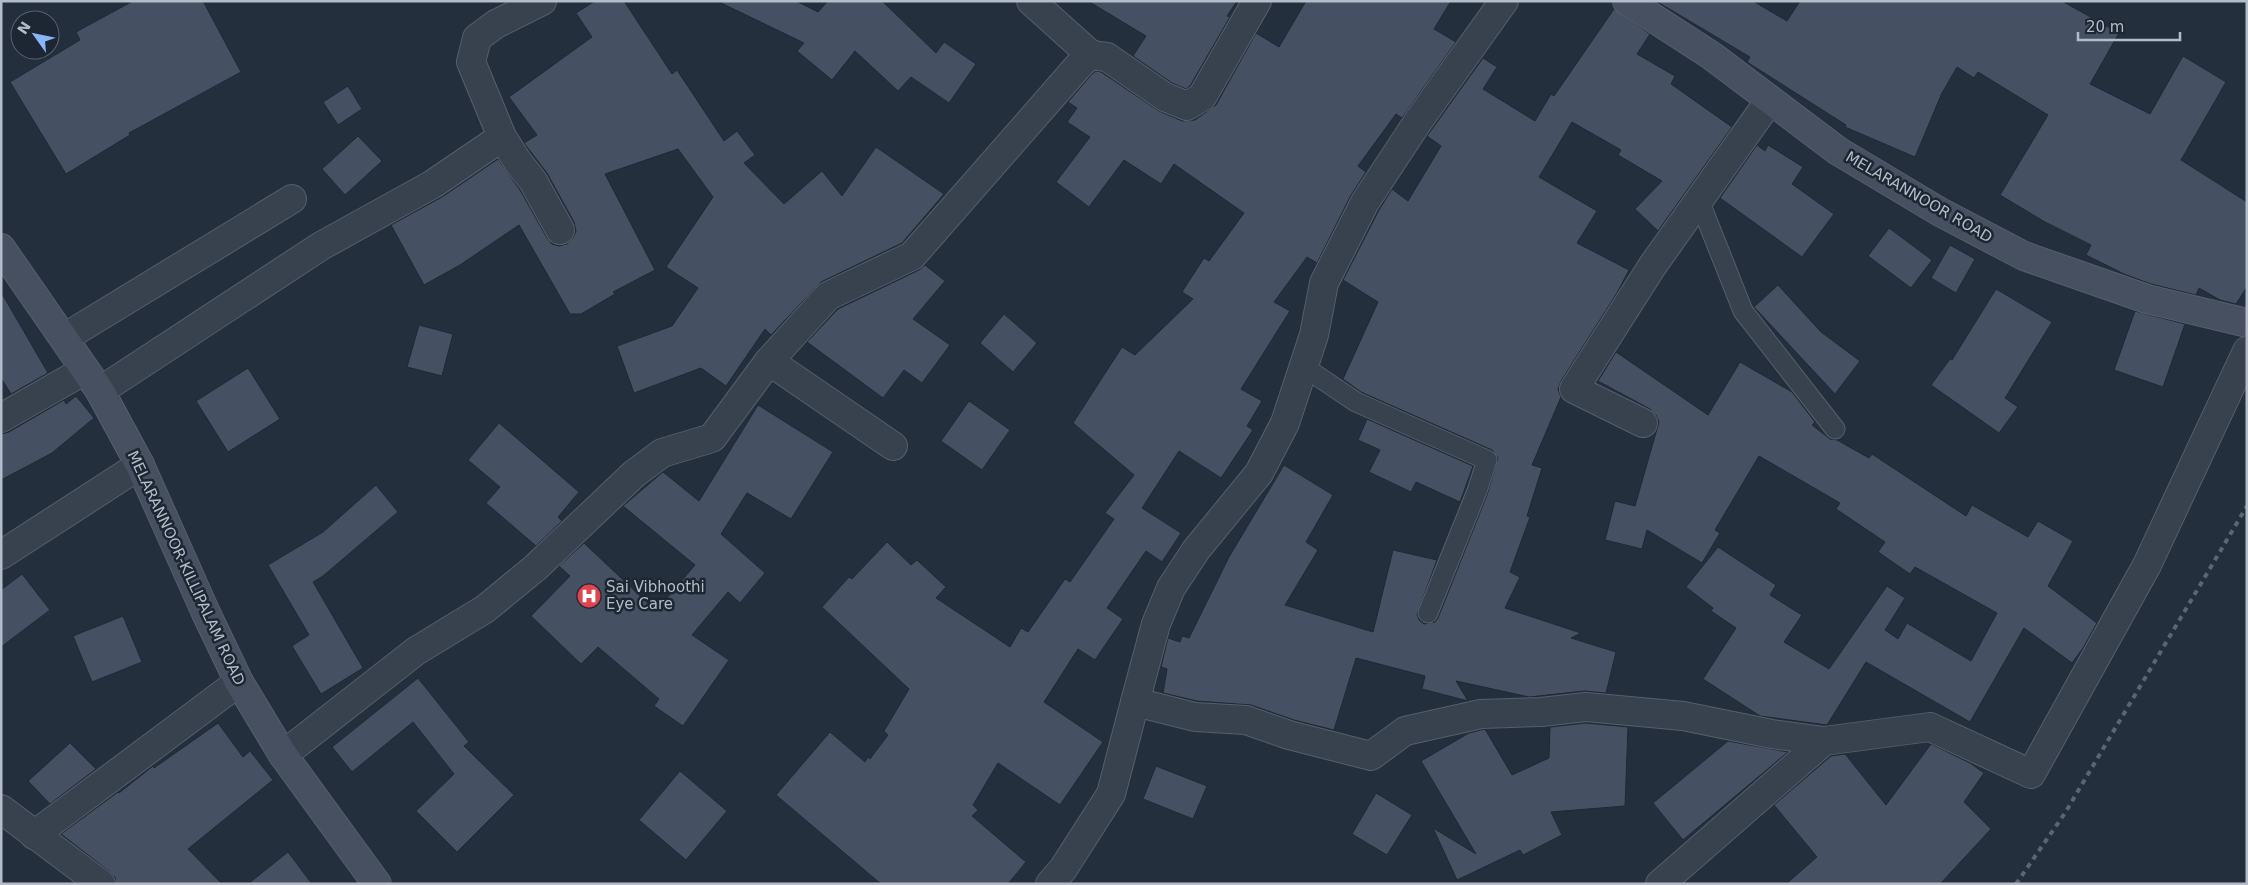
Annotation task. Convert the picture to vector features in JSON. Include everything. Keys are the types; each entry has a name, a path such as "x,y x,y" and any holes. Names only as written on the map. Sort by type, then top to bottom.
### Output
{"street":[{"path":"542,1 496,24 477,38 470,62 502,137 533,181 560,230"},
{"path":"1031,1 1091,56"},
{"path":"283,755 416,651 485,609 535,568 634,474 662,453 712,438 769,362 828,296 912,256 1081,62 1091,56 1107,57 1165,97 1187,106 1202,97 1257,1"},
{"path":"1050,884 1063,869 1111,794 1156,624 1171,588 1196,550 1259,472 1285,423 1314,335 1324,283 1365,202 1419,120 1504,1"},
{"name":"MELARANNOOR ROAD","path":"1626,1 1712,56 1838,151 1940,212 2024,256 2147,299 2247,323"},
{"path":"1643,423 1574,389 1653,265 1770,100"},
{"path":"1,418 92,380 321,246 433,184 502,137"},
{"path":"64,338 292,199"},
{"name":"MELARANNOOR-KILLIPALAM ROAD","path":"1,248 92,380 140,465 239,682 283,755 377,884"},
{"path":"1135,702 1195,717 1246,720 1289,734 1371,756 1405,732 1472,716 1542,712 1586,707 1683,716 1772,734 1824,741 1930,727 2032,774 2147,565 2247,351"},
{"path":"769,362 893,446"},
{"path":"1,555 140,465"},
{"path":"34,835 239,682"},
{"path":"1660,884 1824,741"},
{"path":"1,810 94,882"}],"lane":[{"path":"1699,200 1743,311 1835,430"},
{"path":"1304,367 1356,402 1487,460 1477,491 1428,613"}],"building":[{"path":"133,1 203,1 241,72 129,133 130,135 66,174 10,82 47,60 60,60 60,52 80,40 76,32"},
{"path":"595,1 624,1 672,74 677,70 724,141 737,131 755,155 744,163 784,204 822,171 842,196 876,147 944,194 902,243 821,282 771,335 765,329 726,386 701,368 634,393 617,346 672,326 698,288 666,267 713,197 678,149 605,174 655,270 613,292 615,294 581,314 570,314 519,225 460,265 424,285 391,225 442,197 498,159 520,190 552,244 559,246 567,244 573,238 576,231 574,222 547,173 524,143 537,135 509,97 592,37 576,13"},
{"path":"717,1 796,1 818,12 828,1 882,1 936,53 944,42 976,64 949,103 911,77 898,91 855,51 832,80 797,51 804,43"},
{"path":"1088,1 1237,1 1227,16 1230,17 1190,86 1186,89 1172,83 1133,56 1146,36"},
{"path":"1306,1 1451,1 1434,29 1456,42 1402,118 1396,114 1358,166 1366,172 1351,195 1317,263 1307,257 1274,302 1290,311 1241,389 1262,401 1247,426 1253,430 1221,478 1179,451 1142,508 1181,533 1162,562 1146,551 1107,608 1123,619 1095,660 1078,649 1044,702 1103,742 1060,805 998,763 973,805 978,810 972,816 1026,862 1008,884 881,884 776,795 830,732 865,762 868,757 870,759 888,735 884,731 909,689 822,607 849,577 852,579 887,542 911,565 917,560 946,587 936,598 1010,647 1021,628 1028,632 1065,579 1070,582 1114,519 1105,513 1134,475 1073,423 1122,347 1135,355 1193,299 1182,292 1204,258 1209,261 1244,213 1174,164 1161,184 1124,160 1089,207 1056,182 1090,137 1067,122 1077,108 1068,102 1096,71 1101,72 1159,111 1182,121 1195,120 1216,105 1256,33 1279,47"},
{"path":"1656,1 1753,1 1787,21 1800,1 2062,1 2119,33 2090,84 2150,114 2183,56 2226,82 2181,160 2247,202 2247,287 2236,304 2220,300 2199,288 2196,295 2151,284 2124,274 2086,255 2091,245 2045,222 2000,195 2048,115 1978,72 1974,78 1957,67 1942,93 1915,157 1845,127 1846,125 1747,62 1750,57"},
{"path":"1614,9 1650,34 1637,54 1675,76 1671,84 1732,127 1658,231 1635,209 1662,181 1618,155 1621,150 1572,122 1539,177 1597,211 1577,243 1629,270 1617,293 1561,381 1558,389 1561,397 1532,465 1542,468 1527,516 1530,517 1510,572 1520,577 1505,608 1581,633 1571,638 1616,652 1606,693 1584,691 1529,697 1456,681 1468,701 1422,689 1425,676 1356,658 1334,730 1294,720 1251,705 1197,701 1163,693 1167,669 1161,667 1168,638 1180,642 1182,636 1189,638 1229,557 1284,465 1333,495 1306,542 1318,550 1285,605 1373,632 1393,550 1437,560 1417,614 1419,620 1424,624 1435,622 1438,618 1487,495 1498,458 1492,450 1361,392 1343,379 1378,302 1343,280 1392,189 1408,201 1441,146 1427,136 1483,58 1497,67 1483,89 1535,121 1551,94 1554,96"},
{"path":"348,86 362,109 338,125 323,102"},
{"path":"358,136 382,161 345,195 322,169"},
{"path":"1757,145 1765,151 1768,145 1803,167 1792,184 1834,214 1802,257 1720,198"},
{"path":"1889,228 1932,260 1911,288 1868,256"},
{"path":"1950,245 1975,259 1956,293 1931,278"},
{"path":"925,265 945,281 913,319 950,345 922,383 904,370 883,398 807,342 838,309 919,270"},
{"path":"1778,285 1821,332 1860,361 1835,394 1754,307"},
{"path":"1996,289 2052,322 2005,398 2018,407 1999,433 1931,385 1950,359 1952,360"},
{"path":"1,292 48,373 11,394 1,378"},
{"path":"2135,311 2185,324 2163,387 2114,370"},
{"path":"1004,314 1037,343 1013,372 980,343"},
{"path":"419,325 453,334 442,376 407,367"},
{"path":"1616,352 1708,415 1740,362 1792,392 1815,422 1812,425 1830,439 1837,440 1869,458 1872,454 1966,516 1972,505 2028,537 2038,521 2073,541 2048,586 2097,623 2083,648 2072,663 2024,628 1970,722 1866,662 1827,725 1760,716 1703,679 1736,628 1711,611 1713,608 1686,587 1718,547 1776,585 1770,595 1802,615 1784,642 1829,669 1887,586 1905,598 1885,630 1898,639 1907,623 1971,661 1997,613 1915,567 1910,574 1878,552 1885,542 1836,509 1840,503 1759,456 1715,530 1720,533 1702,563 1647,530 1642,549 1605,540 1615,501 1635,506 1659,422 1656,415 1650,409 1598,381"},
{"path":"248,368 280,419 228,452 196,401"},
{"path":"76,396 94,418 52,453 1,480 1,434 9,432 64,400 66,404"},
{"path":"969,401 1010,430 982,470 941,441"},
{"path":"758,405 833,452 791,519 747,493 721,534 765,573 740,603 728,592 692,635 729,660 683,726 654,706 659,699 598,647 581,664 531,616 570,576 559,566 584,543 656,611 695,565 623,506 663,472 699,501"},
{"path":"1367,419 1473,466 1460,502 1416,482 1411,492 1369,472 1380,450 1358,440"},
{"path":"499,423 579,492 558,517 562,521 536,546 486,503 500,487 468,460"},
{"path":"376,485 398,512 323,576 313,582 363,668 321,694 292,646 309,635 268,565 323,532"},
{"path":"22,574 50,610 1,647 1,590"},
{"path":"123,616 142,662 92,682 73,636"},
{"path":"418,678 469,742 464,746 514,795 457,852 416,811 454,774 413,722 352,772 332,747"},
{"path":"218,723 243,757 250,751 273,780 188,849 222,884 116,884 115,877 110,872 61,834 119,793 153,766 154,768"},
{"path":"1586,723 1628,727 1625,806 1551,812 1562,835 1523,855 1520,850 1457,880 1433,828 1476,854 1421,761 1469,733 1485,729 1512,775 1549,758 1550,727"},
{"path":"1728,741 1788,752 1683,840 1653,803"},
{"path":"70,743 96,769 50,804 28,781"},
{"path":"1931,744 1970,763 1984,773 1964,802 1991,829 1940,884 1786,884 1817,857 1774,805 1831,756 1845,754 1886,805"},
{"path":"1156,766 1207,786 1193,819 1143,799"},
{"path":"680,771 727,811 686,860 639,820"},
{"path":"1376,793 1412,815 1387,855 1352,834"},
{"path":"288,852 312,884 248,884"}],"railway":[{"path":"2016,884 2065,813 2247,506"}],"place":[{"name":"Sai Vibhoothi Eye Care","path":"589,596"}]}
